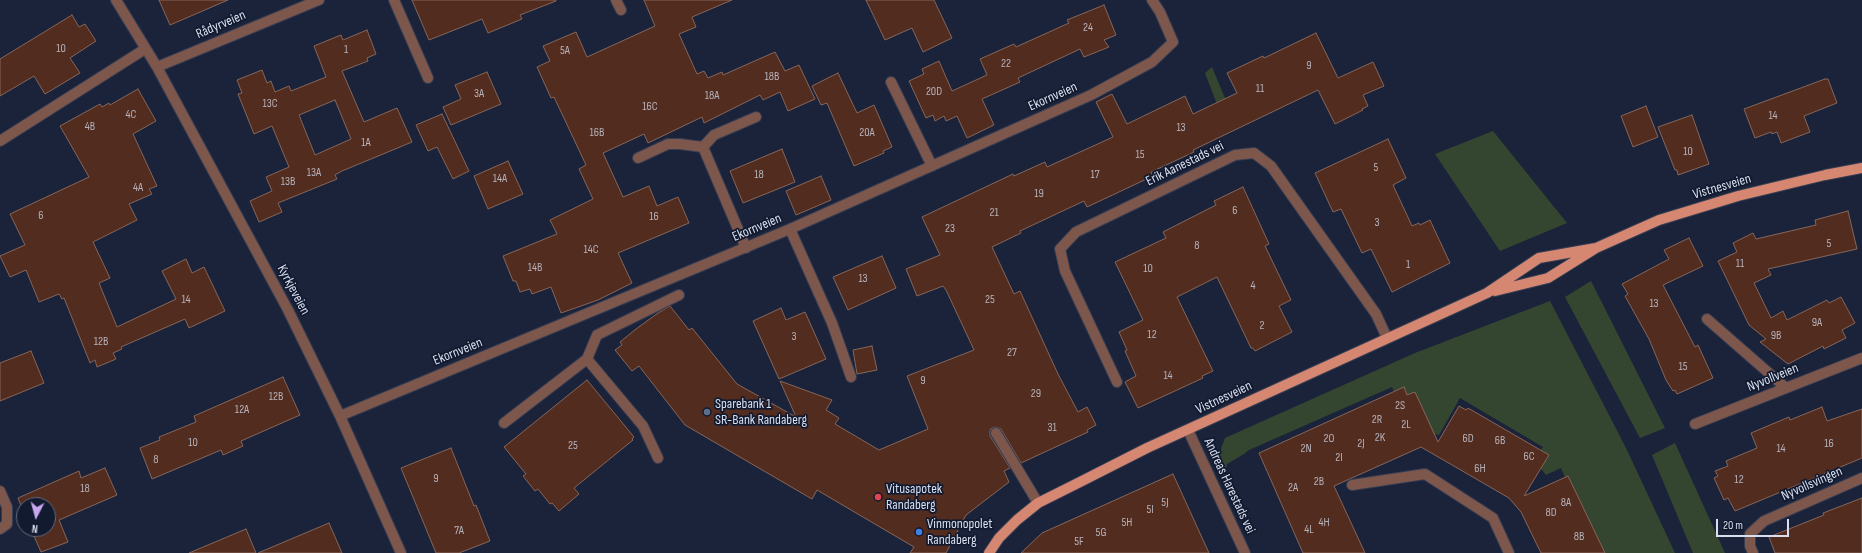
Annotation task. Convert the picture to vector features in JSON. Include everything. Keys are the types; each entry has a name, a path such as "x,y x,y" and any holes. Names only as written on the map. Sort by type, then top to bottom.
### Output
{"main road":[{"name":"Vistnesveien","path":"1487,293 1548,278 1596,248 1659,220 1738,196 1825,175 1862,168"},
{"name":"Vistnesveien","path":"989,553 999,538 1017,520 1038,503 1147,448 1487,293 1540,258 1596,248"}],"street":[{"name":"Kyrkjeveien","path":"116,0 157,68 288,310 340,416 401,553"},
{"name":"Rådyrveien","path":"157,68 319,0"},
{"path":"394,0 428,78"},
{"path":"616,0 621,10"},
{"name":"Ekornveien","path":"340,416 746,248 1091,95 1152,62 1173,42 1160,12 1152,0"},
{"path":"0,141 145,49"},
{"path":"891,82 932,166"},
{"path":"703,147 714,135 756,116"},
{"path":"638,158 668,144 703,147"},
{"path":"703,147 746,248"},
{"name":"Erik Aanestads vei","path":"1118,382 1065,271 1060,249 1076,232 1235,155 1254,153 1271,166 1376,314 1387,338"},
{"path":"790,229 832,323 851,377"},
{"path":"504,423 587,359 597,335 679,296"},
{"path":"1707,319 1786,388"},
{"name":"Nyvollveien","path":"1695,424 1862,358"},
{"path":"587,359 643,426 658,458"},
{"name":"Andreas Harestads vei","path":"1188,430 1245,553"},
{"path":"996,433 1038,503"},
{"path":"1352,485 1425,474 1493,518 1509,553"},
{"name":"Nyvollsvingen","path":"1753,553 1750,546 1750,534 1764,521 1862,478"},
{"path":"0,491 6,507 4,526"}],"green space":[{"path":"1212,67 1232,115 1225,125 1205,73"},
{"path":"1493,131 1567,223 1500,251 1435,154"},
{"path":"1591,281 1665,428 1640,438 1565,297"},
{"path":"1550,301 1626,448 1675,553 1598,553 1561,468 1546,475 1534,460 1543,447 1460,398 1439,435 1411,430 1392,387 1249,450 1227,464 1223,482 1215,465 1225,438 1415,353"},
{"path":"1675,443 1725,553 1693,553 1652,455"}],"building":[{"path":"159,0 228,0 170,25"},
{"path":"412,0 556,1 520,15 522,19 488,33 482,19 429,40"},
{"path":"644,0 732,0 692,17 696,27 679,34 697,74 704,71 708,78 722,72 723,75 775,52 785,71 799,65 815,99 788,111 780,92 763,100 760,95 704,123 702,117 648,143 644,134 603,153 623,197 649,186 657,206 678,197 689,223 618,253 632,283 598,300 561,313 551,287 532,294 530,289 520,292 516,281 513,281 503,256 557,234 550,220 593,199 579,169 586,165 554,97 551,98 537,67 550,61 543,46 576,32 587,57 655,26"},
{"path":"866,0 934,0 952,38 923,52 912,28 885,40"},
{"path":"1104,5 1116,35 1104,40 1109,47 1084,57 1080,49 1018,78 1020,82 982,99 994,125 967,138 957,116 946,121 944,116 935,121 933,115 926,118 909,81 924,74 922,69 939,61 952,91 987,75 980,59 1014,44 1016,47 1069,23 1067,20"},
{"path":"72,15 79,27 85,24 96,41 70,58 80,73 45,94 34,76 0,96 0,59"},
{"path":"367,30 376,54 367,58 368,61 342,71 364,122 397,108 412,142 342,171 335,175 337,179 278,203 282,212 259,222 250,201 272,191 266,177 289,167 272,126 254,134 238,94 242,93 237,80 262,70 267,83 271,81 275,92 289,86 291,91 326,77 314,46 341,35 343,40","holes":["335,100 351,139 315,155 299,115"]},
{"path":"1316,33 1338,78 1373,62 1384,86 1363,95 1368,106 1362,109 1363,110 1335,124 1318,90 1193,150 1194,152 1151,172 1153,176 1087,207 1084,201 1020,231 1021,233 992,247 1014,294 1020,291 1058,374 1078,412 1087,407 1096,425 1087,430 1088,432 1021,463 1001,429 996,427 992,428 990,430 990,436 1010,468 1004,471 1009,482 966,515 946,553 910,553 914,547 817,490 812,499 685,425 639,366 632,371 615,350 622,345 620,342 636,329 670,306 689,330 692,328 737,384 796,417 780,381 832,400 826,410 839,418 835,424 879,450 928,429 907,376 974,350 943,286 917,296 906,269 940,255 922,217 1013,174 1014,176 1045,162 1047,167 1113,137 1096,102 1112,94 1127,124 1185,96 1193,114 1237,93 1227,73 1263,56 1264,58"},
{"path":"487,72 501,104 451,125 443,107 461,99 455,85"},
{"path":"838,73 857,113 874,105 892,147 883,151 884,153 854,166 827,103 821,105 812,86"},
{"path":"1828,79 1837,103 1804,116 1810,132 1781,143 1777,132 1772,134 1771,132 1755,138 1744,109"},
{"path":"138,89 156,121 133,134 157,186 149,189 152,194 129,204 137,220 93,242 110,278 99,283 117,327 176,299 162,271 186,259 192,273 204,267 225,311 189,328 185,319 121,347 122,349 113,353 116,359 97,367 95,360 90,363 64,298 62,299 59,294 39,302 26,270 10,277 0,256 25,245 10,214 89,177 60,126 100,104 102,107 109,103 110,105"},
{"path":"1646,106 1658,137 1633,147 1621,116"},
{"path":"442,114 469,171 453,179 437,147 428,151 416,125"},
{"path":"1692,115 1709,164 1678,175 1658,127"},
{"path":"1388,139 1406,178 1393,185 1412,226 1419,223 1420,225 1430,220 1450,263 1392,292 1371,249 1362,253 1341,209 1333,212 1315,173"},
{"path":"782,149 795,182 743,203 730,171"},
{"path":"508,161 523,194 488,209 474,176"},
{"path":"821,176 831,200 796,215 786,191"},
{"path":"1243,187 1269,244 1265,246 1291,300 1279,306 1292,332 1255,351 1251,348 1217,277 1177,297 1213,371 1202,376 1203,378 1138,408 1125,382 1136,376 1125,351 1127,350 1119,332 1143,320 1115,262 1166,238 1163,232 1216,205 1214,201"},
{"path":"1848,211 1857,249 1768,269 1771,275 1754,283 1771,318 1783,311 1787,320 1827,300 1829,303 1841,297 1855,323 1842,330 1846,338 1824,349 1823,346 1788,364 1760,342 1766,339 1749,325 1718,261 1737,252 1733,243 1753,233 1756,239 1816,225 1815,220"},
{"path":"1689,238 1703,266 1663,285 1695,347 1698,345 1713,378 1677,394 1675,390 1673,391 1666,380 1649,339 1625,296 1628,294 1622,284 1669,259 1664,250"},
{"path":"882,256 896,288 848,310 833,277"},
{"path":"781,308 786,320 805,312 826,359 779,379 753,321"},
{"path":"872,346 877,370 857,374 853,350"},
{"path":"31,351 44,383 0,401 0,363"},
{"path":"283,377 300,415 241,441 243,446 223,455 221,450 152,479 140,448 160,440 159,437 196,422 194,416"},
{"path":"587,380 634,437 632,439 633,440 574,488 579,494 559,511 552,503 550,504 538,489 535,491 523,476 526,474 504,447"},
{"path":"1404,387 1407,395 1415,392 1438,442 1459,406 1466,410 1468,408 1549,455 1524,496 1568,476 1605,553 1541,553 1521,512 1509,498 1421,447 1334,486 1365,553 1303,553 1259,453"},
{"path":"1822,407 1827,421 1862,409 1862,458 1735,511 1728,498 1724,500 1714,478 1718,476 1715,471 1728,466 1726,461 1757,448 1751,433 1789,417 1790,420"},
{"path":"451,448 474,506 476,505 490,541 459,553 436,553 401,468"},
{"path":"105,468 117,495 59,520 68,542 41,552 34,537 56,537 56,497 20,497 79,471 81,478"},
{"path":"1173,474 1209,553 1021,553 1042,533"},
{"path":"1862,498 1862,553 1775,553 1769,537 1824,515 1823,513"},
{"path":"329,523 342,553 258,553"},
{"path":"246,529 256,553 189,553"}],"place":[{"name":"Sparebank 1 SR-Bank Randaberg","path":"707,412"},
{"name":"Vitusapotek Randaberg","path":"878,497"},
{"name":"Vinmonopolet Randaberg","path":"919,532"}]}
